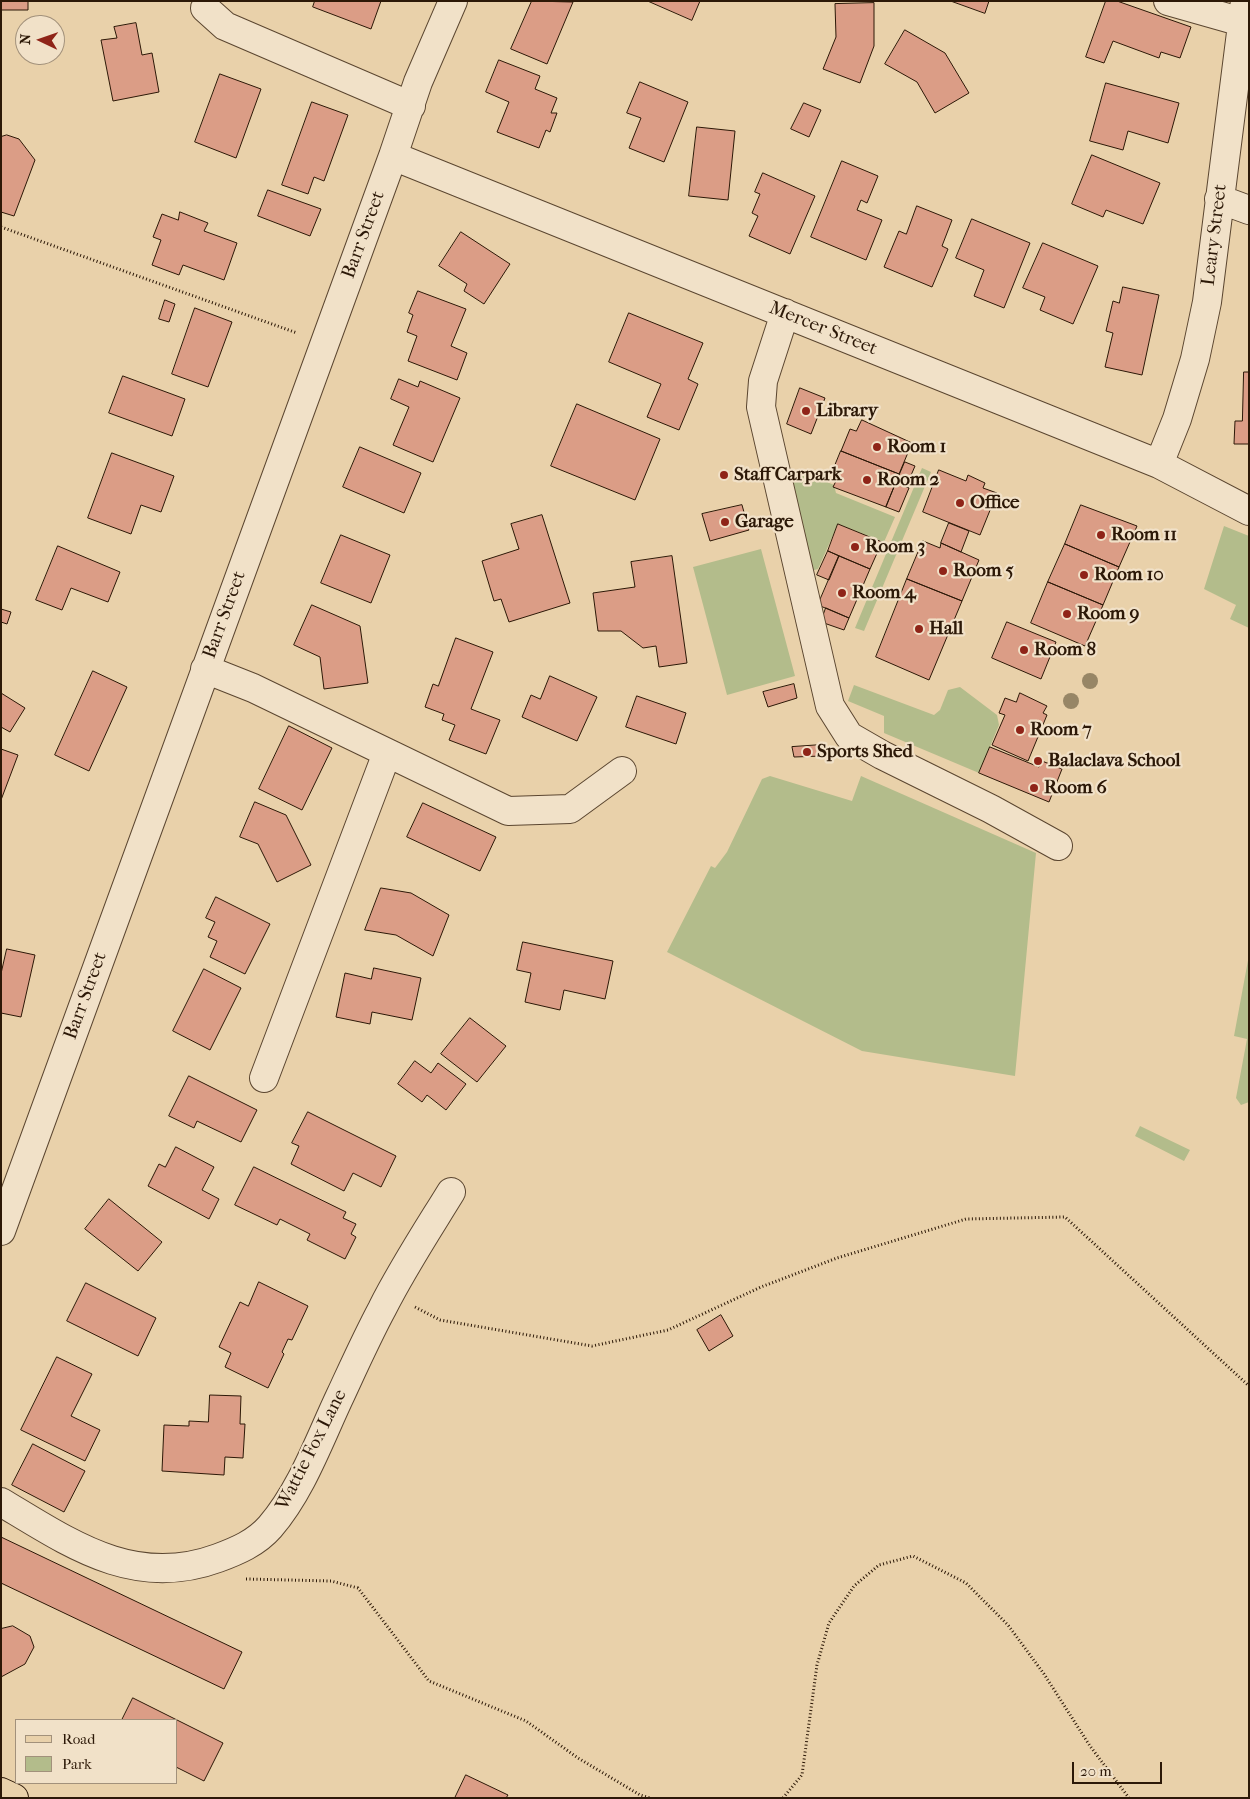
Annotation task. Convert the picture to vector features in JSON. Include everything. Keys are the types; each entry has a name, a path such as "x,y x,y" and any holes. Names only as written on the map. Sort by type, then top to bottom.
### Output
{"main road":[{"path":"1,1792 14,1798"}],"street":[{"name":"Barr Street","path":"1,1231 394,156 410,106 453,1"},
{"path":"1168,1 1244,12"},
{"path":"205,8 212,17 225,26 410,106"},
{"name":"Leary Street","path":"1159,464 1177,419 1195,359 1207,302 1244,12"},
{"name":"Mercer Street","path":"394,156 1159,464 1249,511"},
{"path":"1219,200 1249,210"},
{"path":"785,313 763,381 761,407 830,706 849,736 882,756 991,809 1058,846"},
{"path":"205,669 253,688 508,811 570,809 622,771"},
{"path":"264,1078 386,753"},
{"name":"Wattie Fox Lane","path":"1,1502 62,1538 120,1564 171,1568 209,1561 237,1550 257,1539 270,1527 295,1489 390,1294 451,1192"}],"path":[{"path":"1,228 325,343"},
{"path":"390,1294 440,1320 592,1346 668,1330 761,1287 837,1258 966,1219 1065,1217 1249,1386"},
{"path":"783,1798 802,1775 818,1665 829,1623 854,1586 879,1565 913,1556 966,1583 1008,1625 1044,1674 1090,1746 1129,1798"},
{"path":"242,1578 331,1582 358,1588 429,1681 526,1721 578,1758 640,1795 650,1798"}],"green space":[{"path":"922,468 931,472 864,631 855,628"},
{"path":"797,469 834,485 836,493 895,517 884,542 838,524 818,569 807,572 789,489"},
{"path":"1224,526 1249,536 1249,628 1230,619 1236,605 1204,589"},
{"path":"761,549 795,676 727,695 693,567"},
{"path":"854,685 934,715 940,710 948,690 960,687 997,715 999,725 979,773 884,733 884,716 848,701"},
{"path":"770,776 852,801 861,776 1036,853 1015,1076 862,1051 667,952 711,866 715,868 727,852 762,779"},
{"path":"1249,955 1249,1102 1241,1105 1236,1098 1247,1039 1234,1036"},
{"path":"1140,1126 1190,1150 1184,1161 1135,1136"}],"building":[{"path":"1,1 28,1 28,10 1,10"},
{"path":"315,1 381,1 371,29 313,7"},
{"path":"532,1 573,2 547,64 511,49"},
{"path":"648,1 700,1 692,20"},
{"path":"951,1 989,1 985,13"},
{"path":"1106,1 1117,1 1191,27 1180,58 1161,52 1159,58 1113,41 1104,63 1086,57"},
{"path":"874,3 874,46 860,83 823,69 836,37 835,4"},
{"path":"136,23 142,55 152,53 159,92 113,101 101,40 117,38 114,27"},
{"path":"905,30 945,53 969,93 935,113 917,82 885,64"},
{"path":"499,60 540,76 535,89 557,98 551,113 557,113 550,132 546,130 539,148 497,132 509,102 486,92"},
{"path":"220,74 261,89 236,158 195,142"},
{"path":"640,82 688,102 664,162 629,148 641,118 627,113"},
{"path":"1106,83 1179,103 1168,143 1128,131 1123,150 1090,141"},
{"path":"312,102 348,115 324,181 314,177 308,194 282,185"},
{"path":"804,103 821,110 809,137 791,129"},
{"path":"697,127 735,131 728,200 689,196"},
{"path":"7,135 19,139 35,160 14,216 1,212 1,137"},
{"path":"1092,155 1160,183 1143,224 1106,210 1103,217 1072,204"},
{"path":"842,161 878,176 867,203 861,200 857,210 882,220 866,260 811,237"},
{"path":"763,173 815,196 790,254 749,236 758,216 752,213 760,194 755,192"},
{"path":"268,190 321,209 310,236 258,216"},
{"path":"917,206 952,220 942,246 948,249 932,287 884,267 899,231 906,234"},
{"path":"180,212 208,223 204,231 237,243 224,280 183,265 179,275 152,265 161,240 153,237 162,214 178,220"},
{"path":"972,219 1030,243 1004,308 974,296 984,270 956,258"},
{"path":"461,232 510,264 484,304 464,291 467,284 439,266"},
{"path":"1043,243 1098,266 1073,324 1040,310 1045,297 1023,288"},
{"path":"1123,287 1159,295 1142,375 1105,367 1113,333 1106,331 1113,301 1119,303"},
{"path":"418,291 466,309 451,346 467,353 457,380 408,361 417,336 407,332 413,315 409,313"},
{"path":"165,300 175,304 169,322 159,319"},
{"path":"195,308 232,322 208,387 172,374"},
{"path":"629,313 703,343 688,379 698,384 679,430 647,417 661,384 609,362"},
{"path":"1244,372 1249,372 1249,444 1234,444 1235,421 1242,421"},
{"path":"123,376 185,399 172,436 109,413"},
{"path":"399,379 418,387 420,381 460,398 433,462 393,445 409,407 391,399"},
{"name":"Library","path":"800,388 825,398 811,434 787,424"},
{"path":"577,404 660,439 635,500 551,466"},
{"name":"Room 1","path":"862,420 912,443 899,474 841,451 850,429 856,431"},
{"path":"360,447 421,473 404,513 343,487"},
{"name":"Room 2","path":"841,451 899,474 886,507 833,487 839,475 832,473"},
{"path":"112,453 174,476 161,512 141,505 131,534 88,518"},
{"path":"905,462 915,466 906,487 909,488 899,512 886,507"},
{"name":"Office","path":"939,470 966,481 968,475 985,483 983,488 997,493 980,535 923,512"},
{"name":"Garage","path":"742,505 749,530 710,541 702,514"},
{"name":"Room 11","path":"1081,505 1137,526 1119,567 1065,544"},
{"path":"542,515 570,603 509,622 501,599 494,601 482,561 519,549 511,524"},
{"path":"949,523 969,531 961,552 941,543"},
{"name":"Room 3","path":"838,524 882,542 870,569 828,551"},
{"path":"341,535 390,555 371,603 321,583"},
{"name":"Room 5","path":"923,541 940,548 941,543 979,560 962,601 907,579"},
{"name":"Room 10","path":"1065,544 1119,567 1103,605 1048,582"},
{"path":"58,546 120,572 108,602 71,588 62,610 36,600"},
{"path":"828,551 839,556 829,580 817,575"},
{"path":"672,556 687,663 659,667 656,646 643,648 621,631 598,631 593,593 635,587 631,562"},
{"name":"Room 4","path":"839,556 870,569 849,618 818,605"},
{"name":"Hall","path":"907,579 962,601 929,680 876,657"},
{"name":"Room 9","path":"1048,582 1103,605 1085,646 1031,623"},
{"path":"312,605 360,626 368,683 324,689 320,657 294,645"},
{"path":"826,608 849,618 844,630 821,622"},
{"path":"1,609 11,612 7,624 1,622"},
{"name":"Room 8","path":"1007,622 1056,642 1041,679 992,658"},
{"path":"456,638 493,652 471,709 500,720 486,754 449,740 455,725 442,720 444,714 425,707 433,684 438,686"},
{"path":"93,671 127,687 89,771 55,755"},
{"path":"550,676 597,697 577,741 522,717 531,695 540,699"},
{"path":"794,684 797,698 768,707 763,692"},
{"path":"1,693 25,708 10,732 1,727"},
{"name":"Room 7","path":"1020,693 1047,706 1043,713 1047,715 1028,761 992,745 1005,715 999,713 1005,698 1016,702"},
{"path":"637,696 686,713 676,744 626,727"},
{"path":"289,726 332,748 302,810 259,789"},
{"name":"Sports Shed","path":"821,745 822,756 794,757 792,747"},
{"name":"Room 6","path":"990,747 1039,767 1042,761 1062,769 1049,802 979,773"},
{"path":"1,749 18,755 1,800"},
{"path":"255,802 286,815 311,865 277,882 258,844 240,837"},
{"path":"423,803 496,837 480,871 407,837"},
{"path":"381,888 411,893 449,915 433,956 396,935 365,930"},
{"path":"216,897 270,924 245,974 210,957 217,941 208,937 215,922 206,918"},
{"path":"523,942 613,961 605,999 564,990 560,1010 525,1002 531,973 517,970"},
{"path":"7,949 35,955 21,1017 1,1013 1,974"},
{"path":"374,968 421,978 412,1020 372,1012 370,1024 336,1017 345,973 371,979"},
{"path":"204,969 241,988 210,1050 173,1031"},
{"path":"470,1018 506,1046 477,1082 441,1054"},
{"path":"415,1061 431,1073 438,1063 466,1084 446,1110 427,1095 422,1102 398,1084"},
{"path":"189,1076 257,1110 241,1142 197,1121 194,1128 169,1116"},
{"path":"308,1112 396,1156 381,1187 353,1173 344,1191 291,1164 299,1146 292,1143"},
{"path":"176,1147 214,1167 202,1190 219,1199 209,1219 148,1186 159,1164 165,1167"},
{"path":"254,1167 346,1212 343,1218 356,1224 351,1234 356,1237 345,1259 307,1240 310,1234 280,1219 277,1225 235,1205"},
{"path":"109,1199 162,1242 138,1271 85,1229"},
{"path":"259,1282 308,1306 292,1340 288,1339 282,1352 284,1354 268,1388 225,1367 231,1353 219,1347 240,1302 248,1306"},
{"path":"86,1283 156,1318 138,1356 67,1321"},
{"path":"721,1315 733,1336 709,1351 697,1330"},
{"path":"57,1357 92,1374 71,1416 100,1430 85,1461 21,1430"},
{"path":"210,1395 241,1396 240,1424 245,1424 243,1458 225,1457 224,1475 162,1471 164,1425 189,1426 189,1421 208,1422"},
{"path":"33,1444 85,1471 64,1512 12,1485"},
{"path":"1,1537 242,1652 224,1689 1,1583"},
{"path":"13,1626 30,1636 34,1647 25,1664 1,1677 1,1629"},
{"path":"133,1698 175,1719 122,1719"},
{"path":"178,1720 223,1743 204,1781 178,1768"},
{"path":"466,1775 508,1795 506,1798 455,1798"}],"place":[{"name":"Library","path":"806,411"},
{"name":"Room 1","path":"877,447"},
{"name":"Staff Carpark","path":"724,475"},
{"name":"Room 2","path":"867,480"},
{"name":"Office","path":"960,503"},
{"name":"Garage","path":"725,522"},
{"name":"Room 11","path":"1101,535"},
{"name":"Room 3","path":"855,547"},
{"name":"Room 5","path":"943,571"},
{"name":"Room 10","path":"1084,575"},
{"name":"Room 4","path":"842,593"},
{"name":"Room 9","path":"1067,614"},
{"name":"Hall","path":"919,629"},
{"name":"Room 8","path":"1024,650"},
{"name":"Room 7","path":"1020,730"},
{"name":"Sports Shed","path":"807,752"},
{"name":"Balaclava School","path":"1038,761"},
{"name":"Room 6","path":"1034,788"}]}
